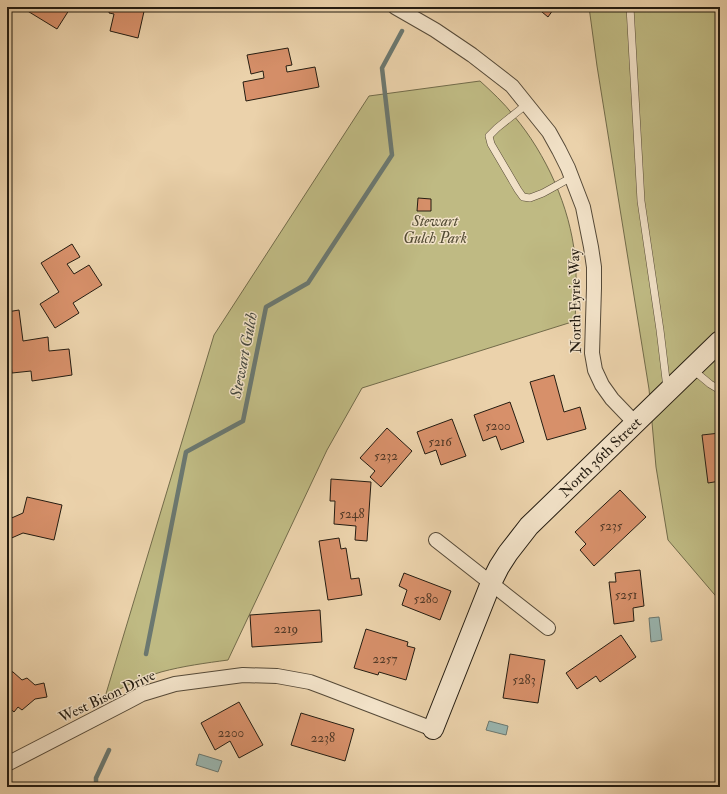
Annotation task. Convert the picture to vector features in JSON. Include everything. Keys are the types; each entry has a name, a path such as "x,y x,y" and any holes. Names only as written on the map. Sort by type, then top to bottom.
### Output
{"street":[{"name":"North Eyrie Way","path":"395,7 435,30 472,55 512,86 549,132 572,177 583,207 592,247 594,288 592,353 595,370 602,385 635,423"},
{"name":"North 36th Street","path":"433,730 491,583 508,553 529,526 720,341"},
{"path":"436,540 548,628"},
{"name":"West Bison Drive","path":"9,759 142,694 175,684 243,675 276,676 310,682 433,730"}],"lane":[{"path":"630,7 642,201 667,392"},
{"path":"527,104 489,136 491,144 518,190 523,197 530,198 543,193 572,177"},
{"path":"692,368 710,384 720,390"}],"green space":[{"path":"589,7 720,7 720,601 668,540 656,467 649,389 597,66"},
{"name":"Stewart Gulch Park","path":"480,81 506,107 526,131 555,182 568,219 575,257 575,321 362,388 327,450 228,660 186,666 161,672 132,683 105,697 214,335 369,96"}],"water":[{"path":"659,617 662,640 651,642 649,618"},
{"path":"489,721 508,726 506,735 486,730"},
{"path":"199,754 222,761 218,772 196,765"}],"building":[{"path":"21,7 71,7 57,29"},
{"path":"110,7 145,7 138,38 110,31 114,14 109,13"},
{"path":"536,7 555,7 548,17"},
{"path":"288,48 292,65 286,66 287,72 315,67 319,87 246,101 243,82 264,78 263,71 251,74 247,55"},
{"path":"418,198 431,199 431,211 417,211"},
{"path":"72,244 80,257 67,264 74,274 89,265 102,285 73,303 79,313 55,328 40,304 59,292 41,263"},
{"path":"19,310 23,341 48,337 49,351 69,349 72,375 32,381 31,371 12,373 7,342 7,312"},
{"path":"554,375 564,412 580,407 586,429 547,440 530,382"},
{"path":"510,402 524,442 501,450 496,436 483,441 474,415"},
{"path":"452,419 466,456 441,465 436,450 425,454 417,432"},
{"path":"387,428 412,451 381,487 370,477 375,471 360,458"},
{"path":"720,433 720,481 708,483 702,435"},
{"path":"331,479 371,482 367,541 355,540 356,526 334,524 335,501 330,501"},
{"path":"620,490 646,517 594,566 580,550 586,544 575,532"},
{"path":"27,497 62,505 54,540 23,533 7,540 7,520 23,513"},
{"path":"339,538 341,549 346,548 351,579 359,578 362,595 328,600 319,541"},
{"path":"640,570 644,606 633,608 634,621 614,624 609,582 616,582 615,573"},
{"path":"404,573 451,591 440,620 402,605 407,590 399,586"},
{"path":"320,610 322,642 252,647 250,615"},
{"path":"366,629 408,642 407,646 415,648 406,680 379,672 378,675 354,668"},
{"path":"621,635 636,657 600,682 596,676 577,689 566,673"},
{"path":"510,654 545,660 538,703 503,698"},
{"path":"7,670 13,672 22,680 27,678 35,685 44,683 47,697 35,699 22,710 18,707 14,712 7,706"},
{"path":"239,702 263,745 239,758 230,741 215,750 201,723"},
{"path":"301,713 354,729 345,761 291,745"}],"waterway":[{"name":"Stewart Gulch","path":"146,654 186,452 243,421 266,307 308,283 392,155 382,68 402,31"},
{"name":"Stewart Gulch","path":"96,787 96,778 109,750"}]}
